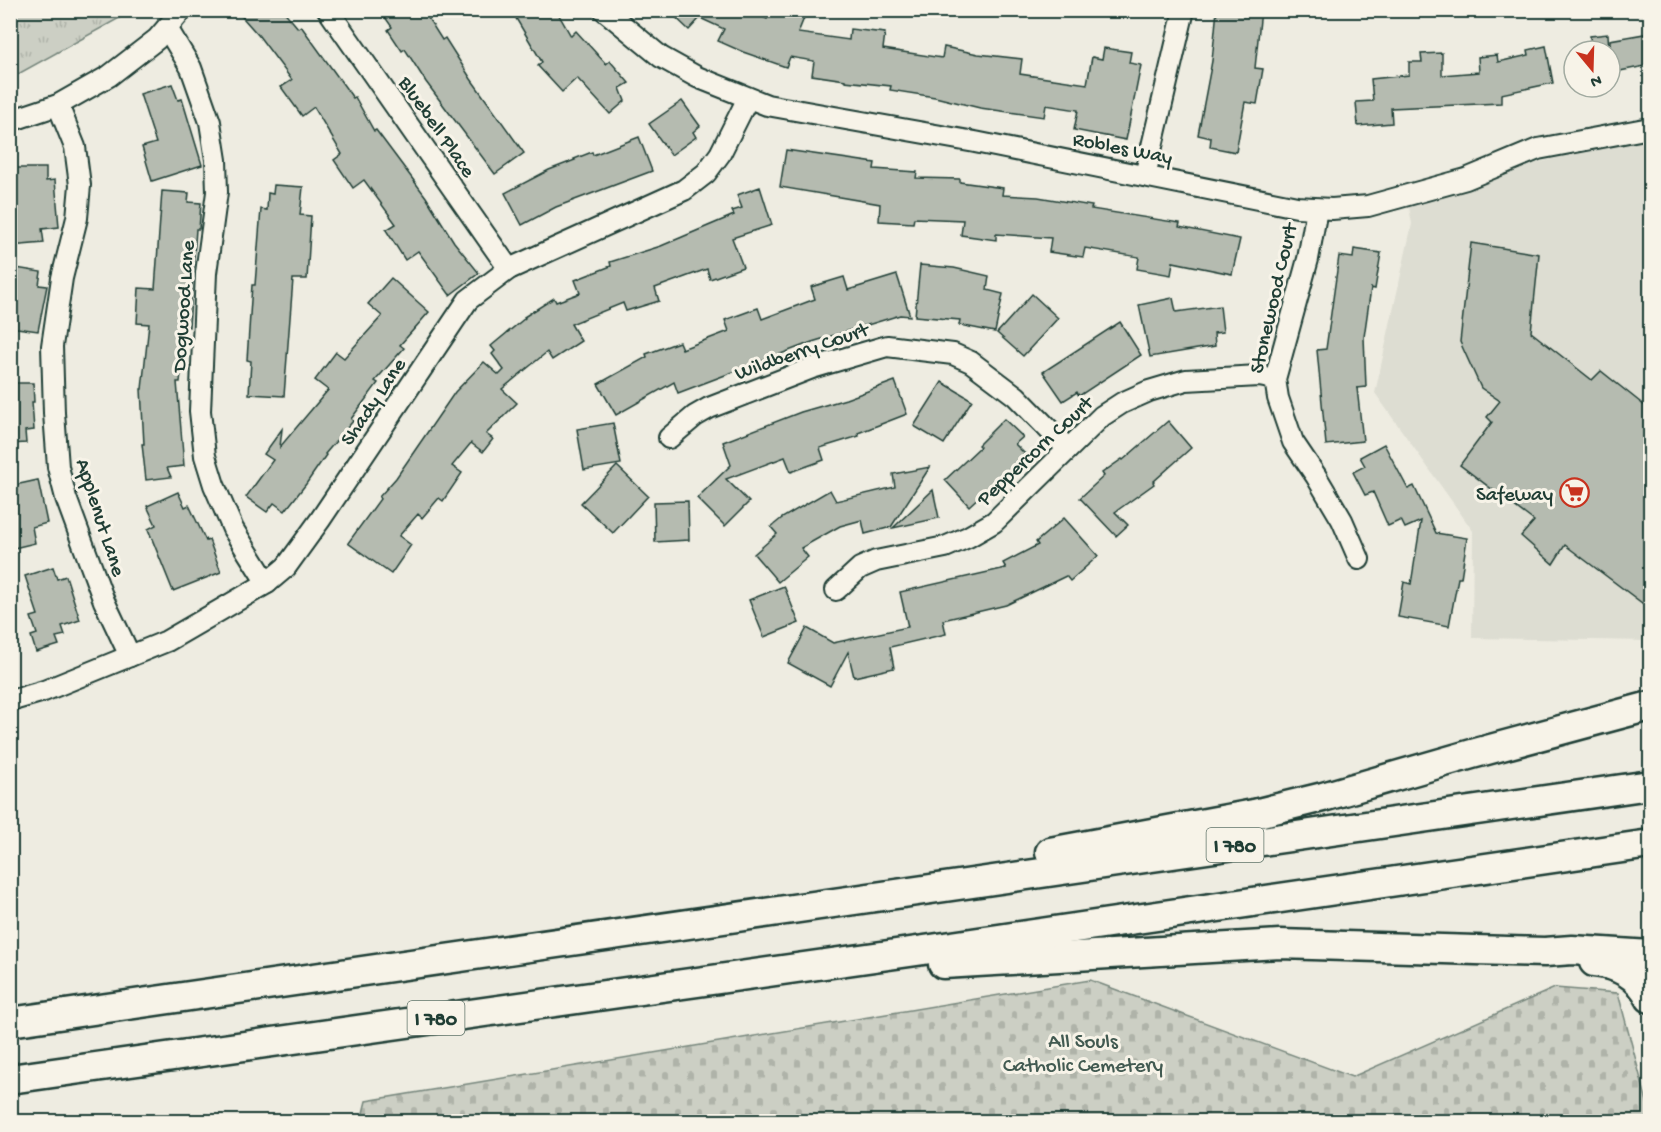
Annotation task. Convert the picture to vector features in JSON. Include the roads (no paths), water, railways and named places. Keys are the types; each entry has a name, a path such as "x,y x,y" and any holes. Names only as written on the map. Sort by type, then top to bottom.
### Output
{"highway":[{"path":"820,905 932,874 1254,814 1650,706"},
{"name":"I 780","path":"10,1022 1650,785"},
{"name":"I 780","path":"10,1079 1650,844"},
{"path":"861,958 906,966 1280,944 1545,952 1572,950 1650,955"},
{"path":"1545,952 1571,959 1606,963 1632,975 1646,989 1650,998"}],"street":[{"path":"10,121 58,105 109,76 157,39 182,10"},
{"name":"Bluebell Place","path":"328,10 509,269"},
{"name":"Robles Way","path":"604,10 661,57 697,78 767,105 975,142 1297,207 1368,206 1466,179 1538,149 1650,128"},
{"path":"1145,176 1184,10"},
{"name":"Dogwood Lane","path":"167,28 192,68 210,122 216,160 217,192 206,273 200,411 205,456 214,485 233,529 267,583"},
{"name":"Shady Lane","path":"10,701 45,691 168,641 267,583 286,567 320,520 468,300 509,269 684,190 706,173 720,154 748,98"},
{"name":"Applenut Lane","path":"58,105 75,147 80,185 77,218 62,278 52,346 58,467 66,498 104,601 130,656"},
{"name":"Stonewood Court","path":"1317,208 1308,259 1275,379 1278,398 1293,442 1316,476 1359,559"},
{"name":"Wildberry Court","path":"669,438 695,416 709,408 812,368 887,346 953,354 971,362 1016,396 1068,449"},
{"name":"Peppercorn Court","path":"836,590 860,568 876,561 945,547 994,522 1102,416 1122,403 1149,391 1186,380 1259,376 1275,379"}],"place":[{"name":"Safeway","path":"1574,493"}],"park label":[{"name":"All Souls Catholic Cemetery","path":"1083,1052"}]}
